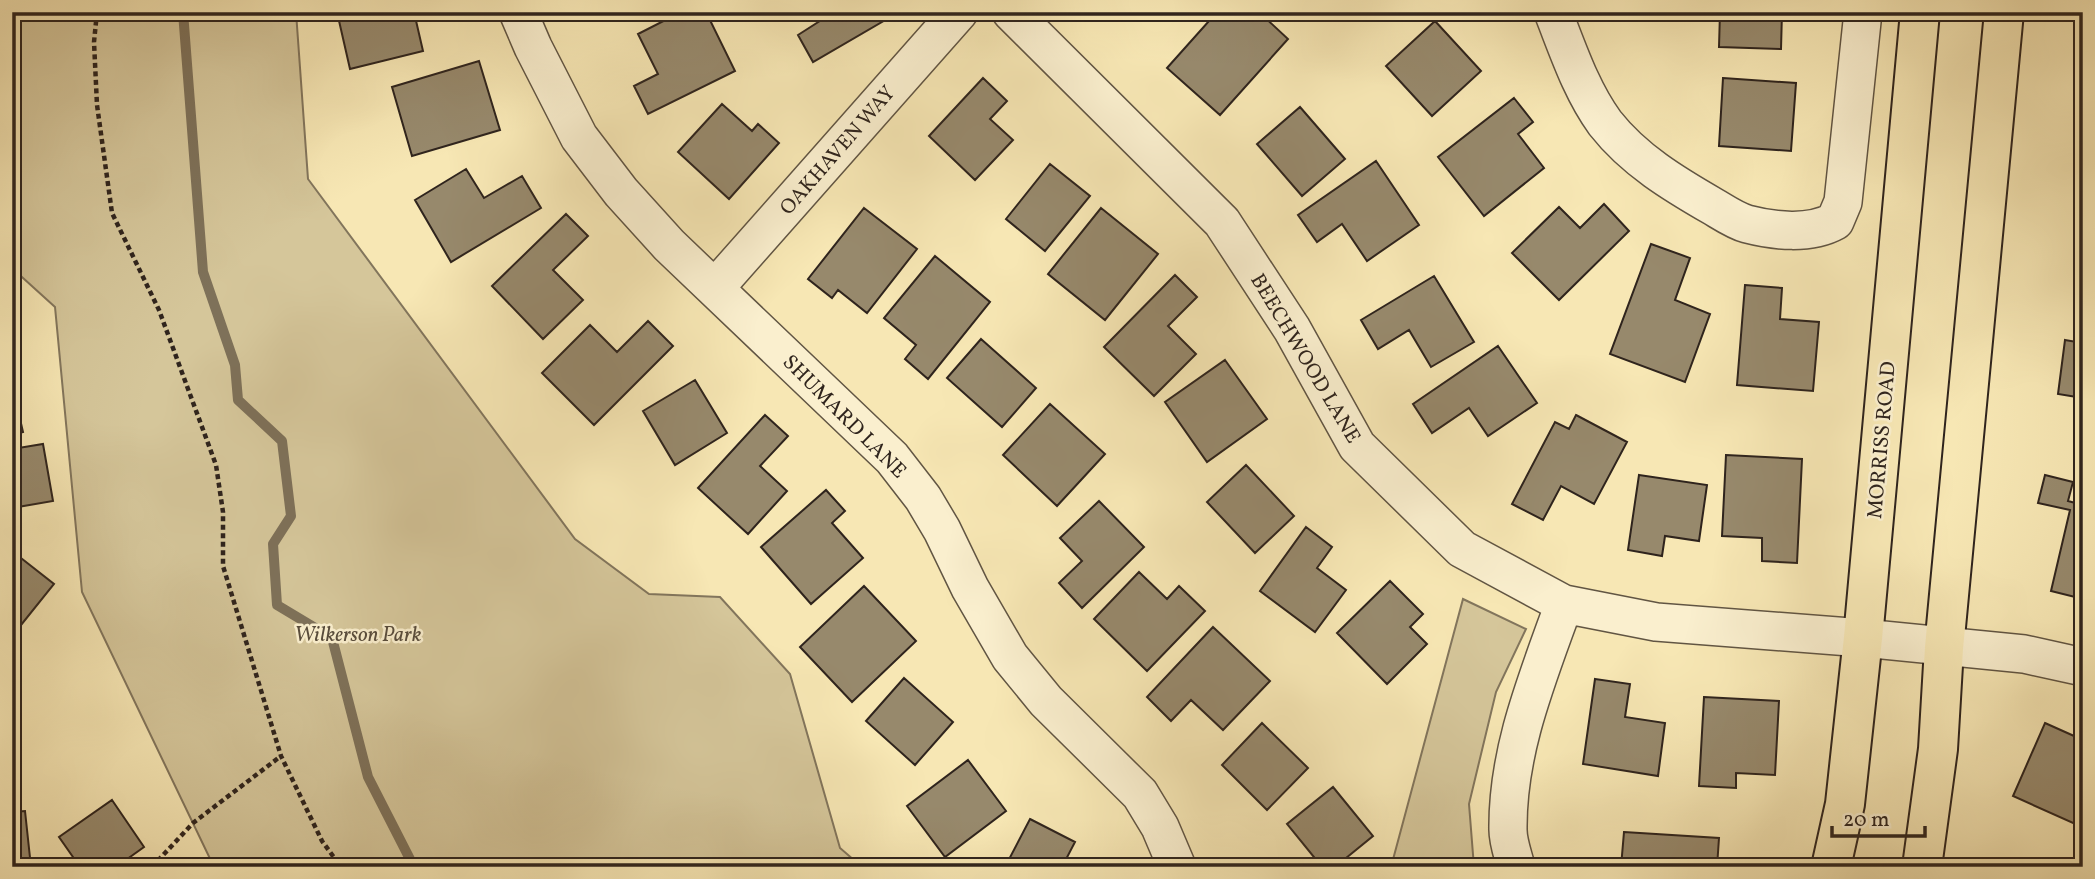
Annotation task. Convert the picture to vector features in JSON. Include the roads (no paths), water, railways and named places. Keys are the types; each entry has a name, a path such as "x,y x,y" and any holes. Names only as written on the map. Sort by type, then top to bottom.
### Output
{"main road":[{"name":"MORRISS ROAD","path":"1831,867 1845,804 1863,638 1920,12"},
{"path":"1922,867 1938,749 1944,648 2004,12"}],"street":[{"name":"SHUMARD LANE","path":"518,12 579,137 621,192 669,245 892,458 923,498 942,530 970,588 1010,657 1046,701 1140,794 1160,827 1177,867"},
{"name":"OAKHAVEN WAY","path":"715,288 959,12"},
{"name":"BEECHWOOD LANE","path":"1011,12 1222,222 1292,329 1357,446 1462,549 1564,604 1656,622 2024,654 2083,667"},
{"path":"1553,12 1581,84 1606,123 1633,152 1672,183 1744,223 1814,230 1835,221 1843,202 1863,12"},
{"path":"1516,867 1508,832 1512,768 1528,703 1564,604"}],"waterway":[{"path":"183,12 203,272 235,365 238,400 282,441 291,516 273,544 277,605 332,638 368,777 414,867"}],"park label":[{"name":"Wilkerson Park","path":"358,634"}]}
